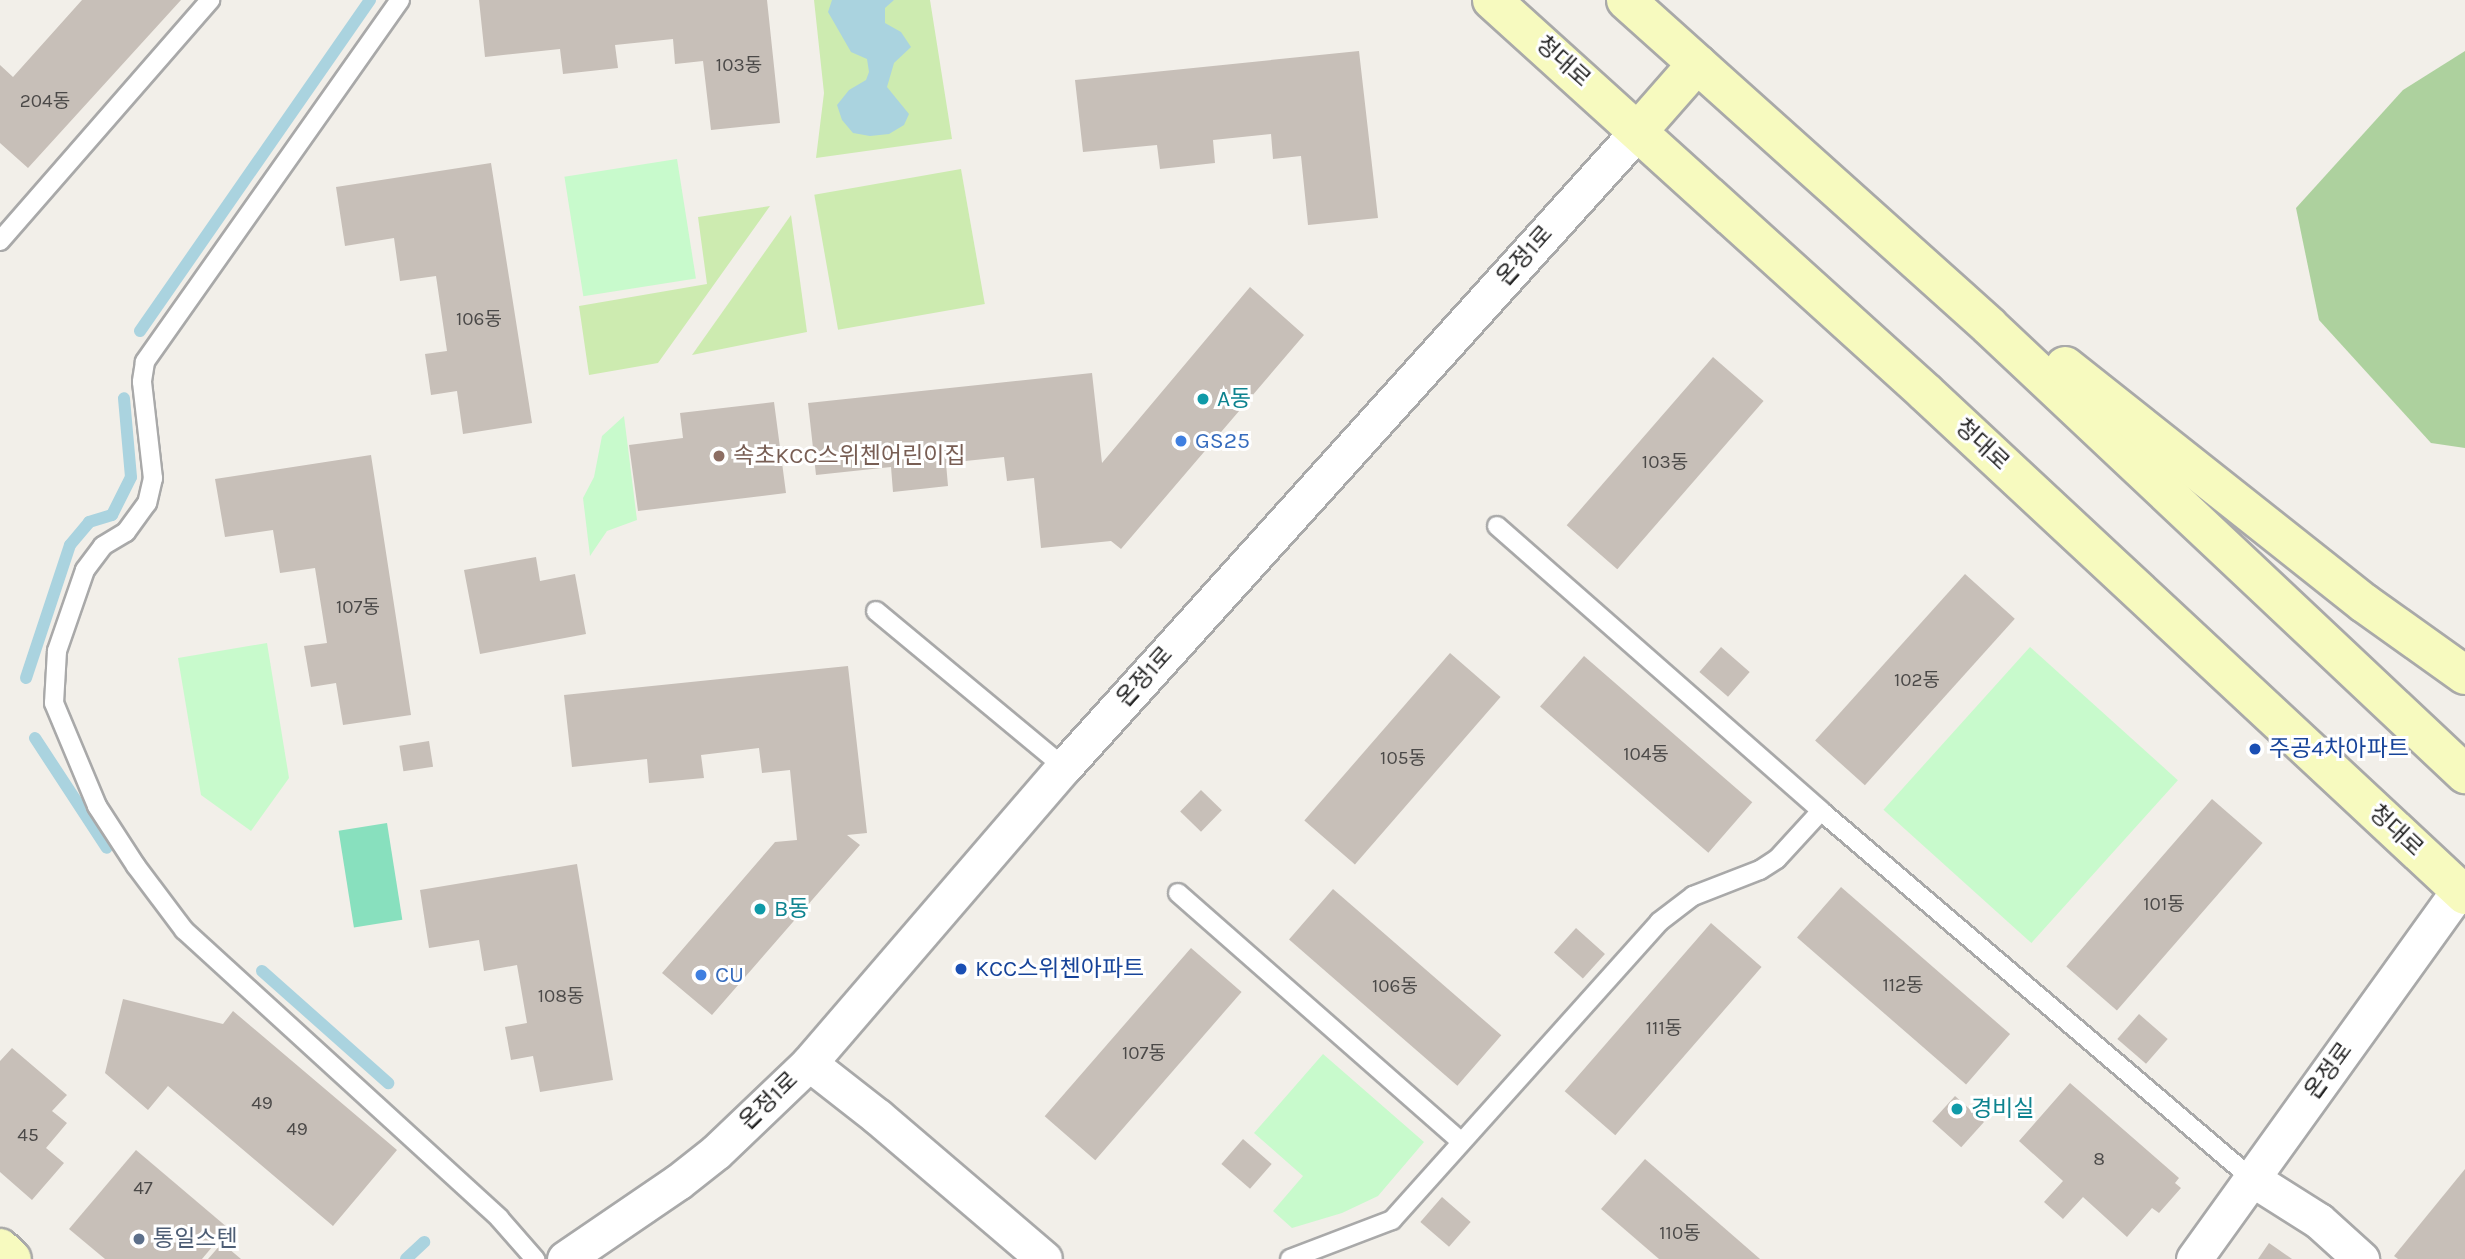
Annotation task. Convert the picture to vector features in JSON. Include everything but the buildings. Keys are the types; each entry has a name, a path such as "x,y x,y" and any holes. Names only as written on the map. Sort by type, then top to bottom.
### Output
{"street":[{"name":"청대로","path":"1492,0 1639,130 1925,392 2463,890"},
{"path":"1626,0 1989,326 2465,774"},
{"name":"온정1로","path":"565,1259 678,1182 716,1152 808,1063 1064,767 1697,64"},
{"path":"1814,169 2364,603 2465,675"},
{"name":"온정로","path":"2194,1259 2463,890"},
{"path":"808,1063 878,1117 1044,1259"},
{"path":"2252,1178 2319,1221 2361,1259"},
{"path":"0,1248 12,1259"}],"lane":[{"path":"0,241 210,0"},
{"path":"400,0 145,362 142,382 153,478 147,503 125,532 103,546 85,570 57,651 54,704 97,806 136,866 184,930 499,1217 535,1259"},
{"path":"1497,526 1821,811 2252,1178"},
{"path":"876,611 1064,767"},
{"path":"1290,1259 1392,1220 1658,922 1693,896 1760,870 1777,859 1821,811"},
{"path":"1178,893 1461,1142"}],"green space":[{"path":"814,0 930,0 952,139 816,158 824,93"},
{"path":"2465,51 2465,448 2431,443 2319,320 2296,208 2403,90"},
{"path":"677,159 696,279 583,296 564,177"},
{"path":"961,169 985,304 838,330 814,195"},
{"path":"770,206 658,363 589,375 579,306 707,284 698,217"},
{"path":"791,215 807,332 692,355"},
{"path":"624,416 637,520 607,531 590,556 583,498 594,477 602,436"},
{"path":"267,643 289,778 251,831 201,795 178,658"},
{"path":"2030,647 2178,780 2031,943 1883,810"},
{"path":"387,823 402,920 354,927 339,831"},
{"path":"1323,1054 1424,1142 1378,1196 1342,1213 1292,1228 1273,1211 1303,1176 1254,1133"}],"water":[{"path":"832,0 894,0 885,8 885,23 901,32 911,47 894,63 887,87 909,114 904,125 889,134 870,136 853,133 842,120 837,105 849,90 866,80 869,72 867,59 851,52 828,12"}],"waterway":[{"path":"140,331 370,0"},
{"path":"26,678 70,545 89,522 112,515 131,477 124,398"},
{"path":"35,738 107,848"},
{"path":"262,971 388,1083"},
{"path":"406,1259 424,1242"}],"place":[{"name":"A동","path":"1203,399"},
{"name":"GS25","path":"1181,441"},
{"name":"속초KCC스위첸어린이집","path":"719,456"},
{"name":"주공4차아파트","path":"2255,749"},
{"name":"B동","path":"760,909"},
{"name":"KCC스위첸아파트","path":"961,969"},
{"name":"CU","path":"701,975"},
{"name":"경비실","path":"1957,1109"},
{"name":"통일스텐","path":"139,1239"}]}
